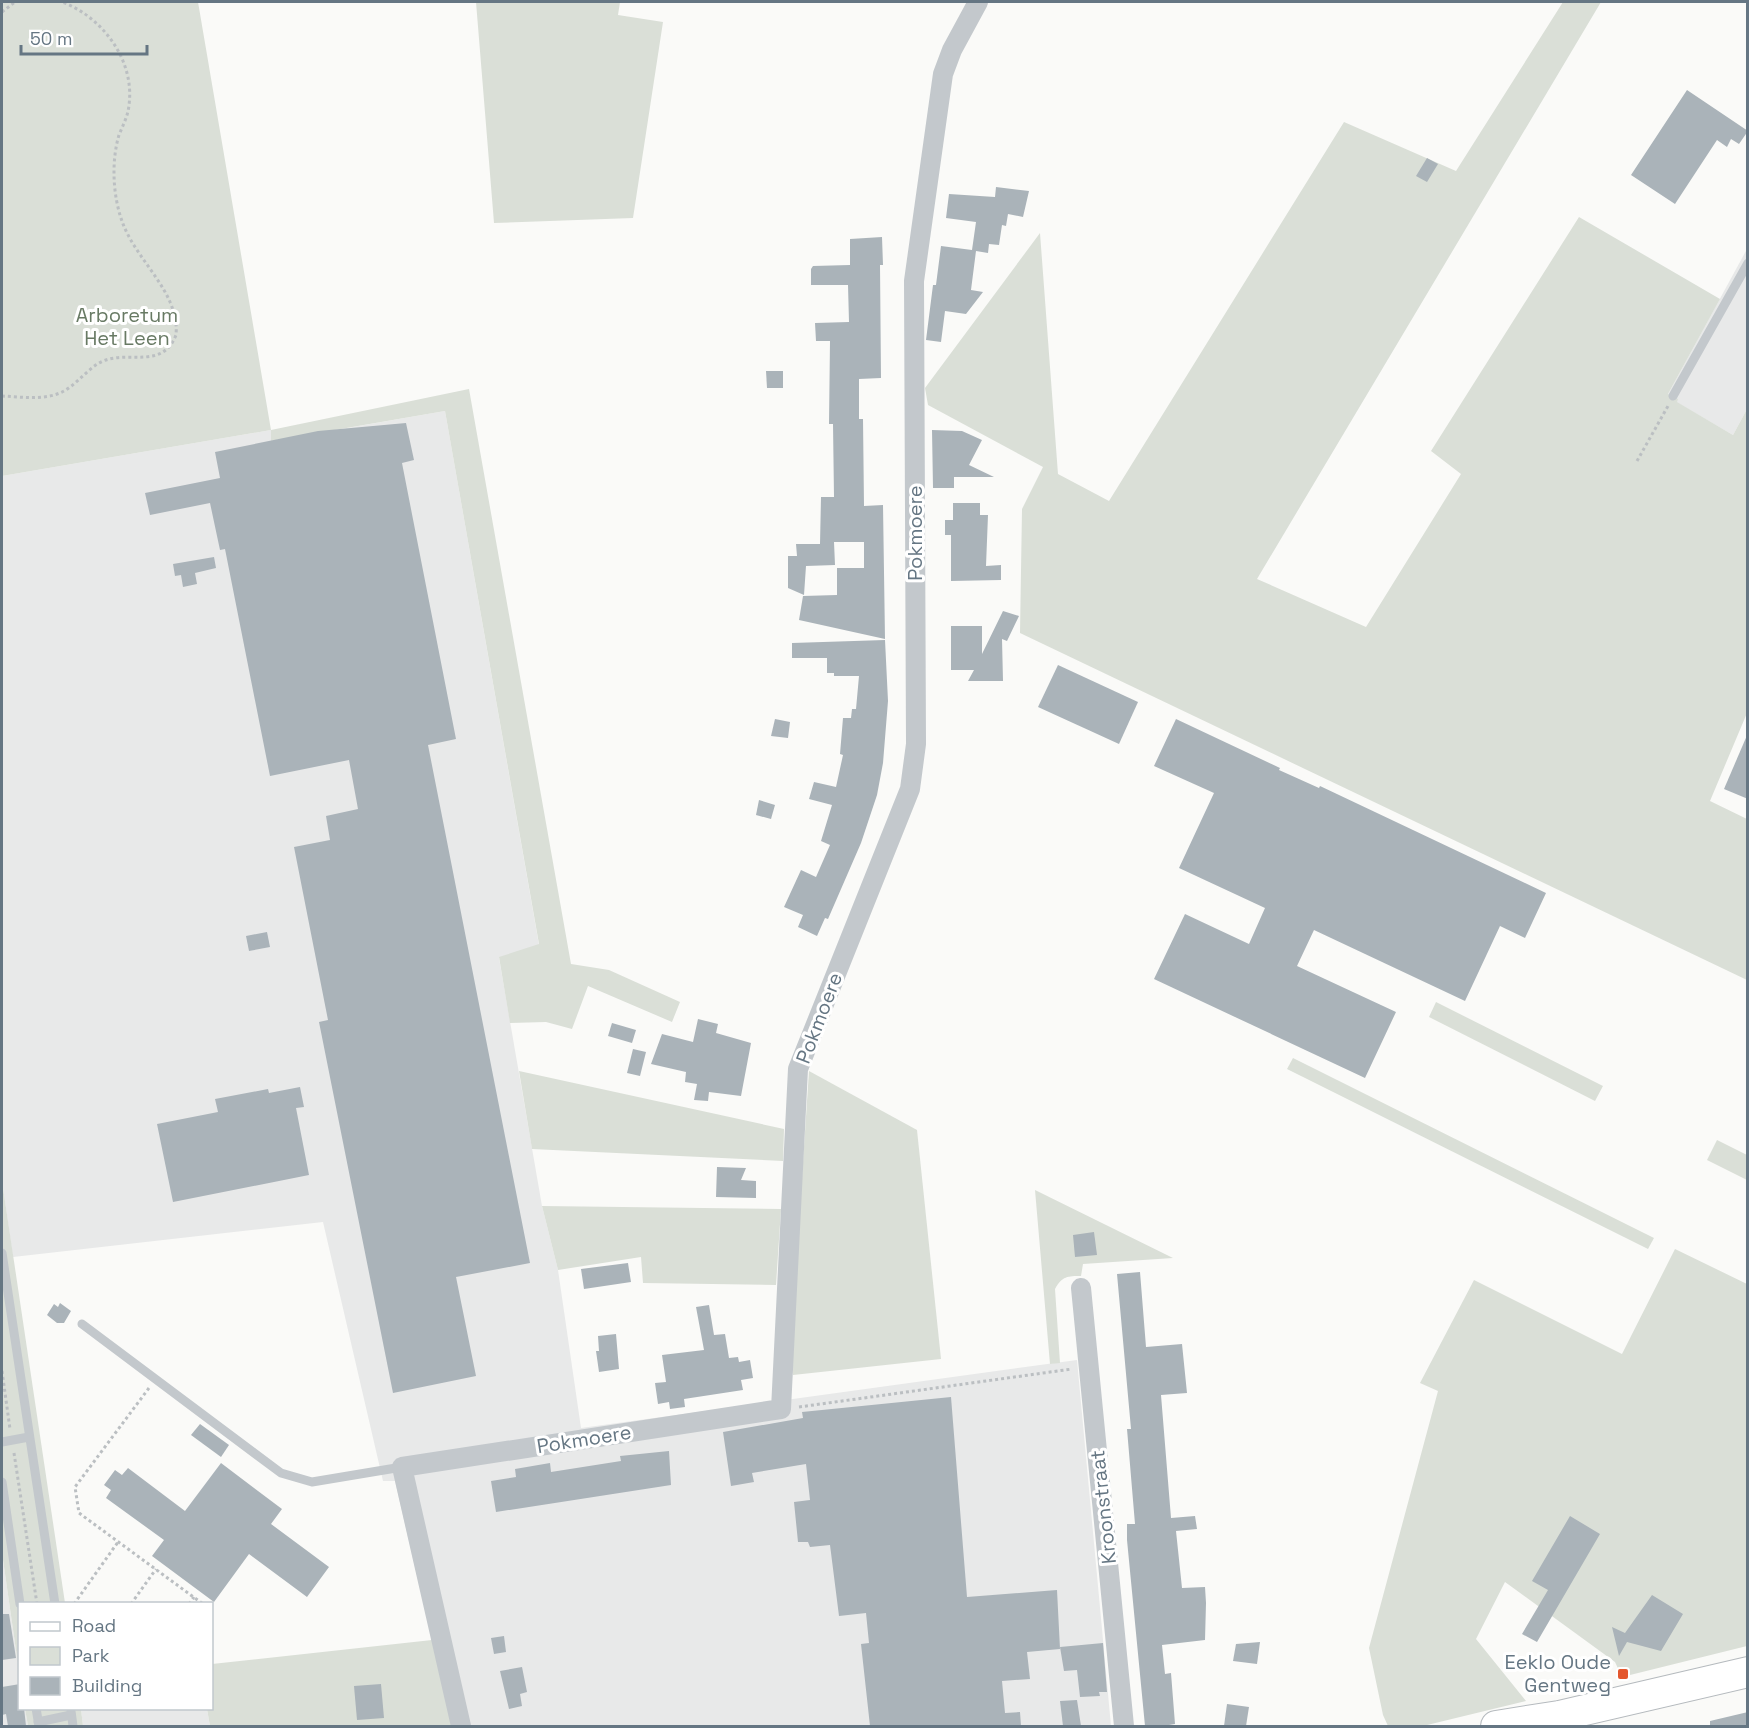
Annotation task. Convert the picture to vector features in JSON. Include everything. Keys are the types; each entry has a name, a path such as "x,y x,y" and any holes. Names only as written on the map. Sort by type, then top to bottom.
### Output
{"main road":[{"path":"1496,1726 1559,1716 1748,1672"},
{"path":"1582,1726 1748,1686"}],"street":[{"name":"Pokmoere","path":"402,1467 781,1409 798,1069 910,789 916,744 914,281 942,74 978,2"},
{"name":"Kroonstraat","path":"1081,1288 1124,1726"},
{"path":"402,1467 461,1726"}],"lane":[{"path":"1673,396 1748,263"},
{"path":"2,1253 5,1295 55,1602"},
{"path":"82,1324 281,1473 312,1482 402,1467"},
{"path":"2,1442 29,1437"},
{"path":"2,1482 20,1602"},
{"path":"38,1724 71,1712 73,1726"}],"path":[{"path":"2,12 15,2"},
{"path":"2,396 44,397 63,392 103,361 118,357 147,358 164,353 176,335 172,307 134,248 119,208 115,163 119,136 129,107 128,73 113,44 96,22 79,9 62,2"},
{"path":"1637,461 1673,396"},
{"path":"781,1409 1089,1367"},
{"path":"2,1371 38,1602"},
{"path":"156,1379 75,1488 79,1513 200,1602"},
{"path":"75,1602 118,1542"},
{"path":"132,1602 156,1569"},
{"path":"190,1602 194,1597"}],"shaded area":[{"path":"1747,249 1747,409 1733,435 1676,402 1668,394"},
{"path":"445,411 539,945 499,958 542,1206 558,1270 581,1428 1077,1360 1111,1726 455,1726 432,1640 395,1481 383,1481 323,1222 13,1257 2,1181 2,476 271,430 272,441"},
{"path":"2,1553 18,1664 18,1710 25,1710 28,1726 2,1726"},
{"path":"81,1710 207,1710 210,1726 83,1726"}],"green space":[{"name":"Arboretum Het Leen","path":"2,2 198,2 271,430 2,476"},
{"path":"476,2 620,2 618,15 663,22 633,218 494,223"},
{"path":"1563,2 1601,2 1257,579 1366,627 1461,474 1431,451 1579,217 1720,299 1668,394 1678,399 1677,402 1733,435 1747,409 1747,713 1710,801 1747,819 1747,980 1020,633 1022,509 1043,467 928,405 925,388 1040,233 1058,474 1109,501 1344,122 1456,171"},
{"path":"469,389 571,964 609,970 680,1002 672,1022 588,986 572,1029 546,1022 510,1023 499,957 539,944 445,411 271,441 271,430"},
{"path":"1436,1002 1603,1086 1595,1101 1429,1017"},
{"path":"1293,1058 1654,1238 1648,1249 1287,1069"},
{"path":"519,1071 784,1129 783,1161 532,1149"},
{"path":"809,1071 917,1130 941,1359 793,1375 790,1359"},
{"path":"1717,1140 1747,1155 1747,1180 1707,1160"},
{"path":"2,1181 65,1602 18,1602 18,1664 2,1553"},
{"path":"1035,1190 1173,1258 1083,1264 1081,1276 1069,1277 1060,1281 1055,1289 1060,1363 1050,1364"},
{"path":"542,1206 781,1209 776,1285 643,1283 641,1257 558,1270"},
{"path":"1675,1249 1747,1284 1747,1646 1622,1677 1615,1662 1505,1582 1476,1639 1526,1701 1423,1726 1388,1726 1383,1715 1369,1648 1438,1391 1420,1383 1474,1280 1622,1354"},
{"path":"432,1640 455,1726 210,1726 207,1710 213,1710 213,1664"},
{"path":"25,1710 81,1710 83,1726 28,1726"}],"building":[{"path":"1687,90 1748,131 1739,144 1731,139 1727,147 1717,140 1675,204 1631,175"},
{"path":"1427,158 1438,164 1427,182 1416,176"},
{"path":"996,187 1029,191 1023,217 1008,214 1006,226 1002,225 999,245 989,244 988,253 976,251 971,290 983,292 966,314 945,311 941,342 926,340 941,246 972,250 976,222 946,218 949,194 995,197"},
{"path":"882,237 883,265 880,265 881,378 859,379 859,419 863,419 864,506 883,505 885,639 799,620 803,596 837,595 837,568 864,568 864,542 834,542 835,565 806,566 804,595 788,588 788,556 797,556 796,544 820,544 821,497 834,497 833,424 829,424 830,341 816,341 815,323 849,322 848,285 811,285 811,269 813,266 850,265 850,239"},
{"path":"766,371 783,371 783,388 767,388"},
{"path":"406,423 414,460 402,463 456,739 428,745 530,1263 456,1277 476,1376 393,1393 319,1022 328,1020 294,847 330,840 326,816 358,809 349,760 270,776 225,549 220,550 210,503 150,515 145,493 220,478 215,452 318,431"},
{"path":"932,430 962,431 982,440 969,465 994,477 954,477 954,488 933,488"},
{"path":"953,503 980,503 980,515 988,515 986,566 1001,565 1001,580 951,581 951,535 945,535 945,520 953,520"},
{"path":"214,557 216,568 195,573 197,584 183,587 181,575 175,576 173,564"},
{"path":"1003,611 1019,616 1007,641 1002,639 1003,681 968,681 974,670 951,670 951,626 982,626 982,654"},
{"path":"885,640 888,701 883,763 877,795 861,843 828,919 825,918 817,936 798,927 803,915 784,907 801,870 816,877 830,845 821,841 832,805 809,799 814,782 836,787 843,755 840,754 843,718 851,718 852,709 856,709 859,676 834,676 834,673 827,673 827,658 792,658 792,643"},
{"path":"1058,665 1138,702 1119,744 1038,707"},
{"path":"775,719 790,722 788,738 771,736"},
{"path":"1176,719 1280,768 1279,770 1319,788 1320,786 1546,893 1525,938 1500,926 1465,1001 1314,930 1297,966 1396,1012 1365,1078 1154,979 1185,914 1249,944 1265,908 1179,868 1214,793 1154,766"},
{"path":"1748,733 1748,799 1724,789"},
{"path":"759,800 775,805 771,819 756,815"},
{"path":"267,932 270,947 249,951 246,936"},
{"path":"698,1019 718,1024 716,1033 751,1043 741,1096 709,1092 708,1101 694,1100 697,1084 685,1082 686,1072 651,1064 662,1034 693,1042"},
{"path":"612,1023 636,1030 632,1043 608,1036"},
{"path":"633,1049 646,1052 640,1076 627,1073"},
{"path":"300,1087 304,1107 296,1108 309,1175 173,1202 157,1124 218,1112 215,1099 268,1089 269,1093"},
{"path":"717,1167 746,1168 741,1180 756,1181 756,1198 716,1197"},
{"path":"1094,1232 1097,1255 1075,1257 1073,1235"},
{"path":"628,1263 631,1282 584,1289 581,1269"},
{"path":"1140,1272 1146,1347 1182,1344 1187,1393 1161,1395 1171,1518 1195,1516 1197,1529 1176,1531 1182,1588 1205,1587 1206,1603 1205,1640 1162,1645 1165,1674 1171,1673 1175,1724 1163,1726 1145,1726 1127,1540 1127,1524 1135,1524 1127,1429 1131,1429 1117,1274"},
{"path":"60,1303 71,1311 64,1323 57,1323 47,1315 54,1304 58,1307"},
{"path":"709,1305 714,1335 725,1334 729,1358 738,1357 739,1362 750,1360 753,1378 741,1380 743,1390 684,1399 685,1407 670,1409 669,1402 658,1404 655,1383 666,1382 662,1355 704,1350 696,1307"},
{"path":"616,1334 619,1369 599,1372 596,1351 599,1351 598,1336"},
{"path":"951,1397 967,1597 1057,1590 1060,1649 1027,1652 1030,1679 1002,1681 1005,1713 1020,1712 1021,1726 870,1726 861,1644 869,1643 866,1613 839,1616 830,1545 810,1547 808,1542 798,1542 794,1502 810,1500 806,1464 752,1473 754,1482 731,1486 723,1432 803,1418 802,1412"},
{"path":"200,1424 229,1445 221,1457 191,1435"},
{"path":"669,1451 671,1485 496,1512 491,1481 516,1477 515,1469 550,1463 551,1472 621,1461 620,1456"},
{"path":"221,1463 282,1509 271,1524 329,1567 307,1597 249,1554 214,1602 152,1556 164,1540 106,1498 111,1490 104,1485 115,1470 122,1475 128,1468 185,1511"},
{"path":"1570,1516 1600,1534 1537,1642 1522,1634 1548,1590 1532,1581"},
{"path":"1652,1595 1683,1614 1661,1651 1627,1642 1619,1656 1612,1627 1625,1633"},
{"path":"2,1614 9,1614 16,1658 2,1660"},
{"path":"504,1636 506,1652 494,1654 491,1638"},
{"path":"1260,1642 1257,1664 1233,1661 1236,1644"},
{"path":"1103,1643 1107,1692 1099,1692 1100,1696 1080,1697 1077,1670 1064,1671 1060,1647"},
{"path":"522,1667 527,1692 520,1694 522,1706 509,1709 500,1671"},
{"path":"18,1684 18,1710 24,1710 26,1726 8,1726 6,1714 2,1715 2,1687"},
{"path":"381,1684 384,1718 357,1720 354,1686"},
{"path":"1077,1700 1081,1726 1063,1726 1060,1701"},
{"path":"1227,1704 1249,1707 1246,1726 1224,1726"},
{"path":"1748,1712 1748,1726 1710,1726 1710,1721"}],"place":[{"name":"Eeklo Oude Gentweg","path":"1623,1674"}]}
